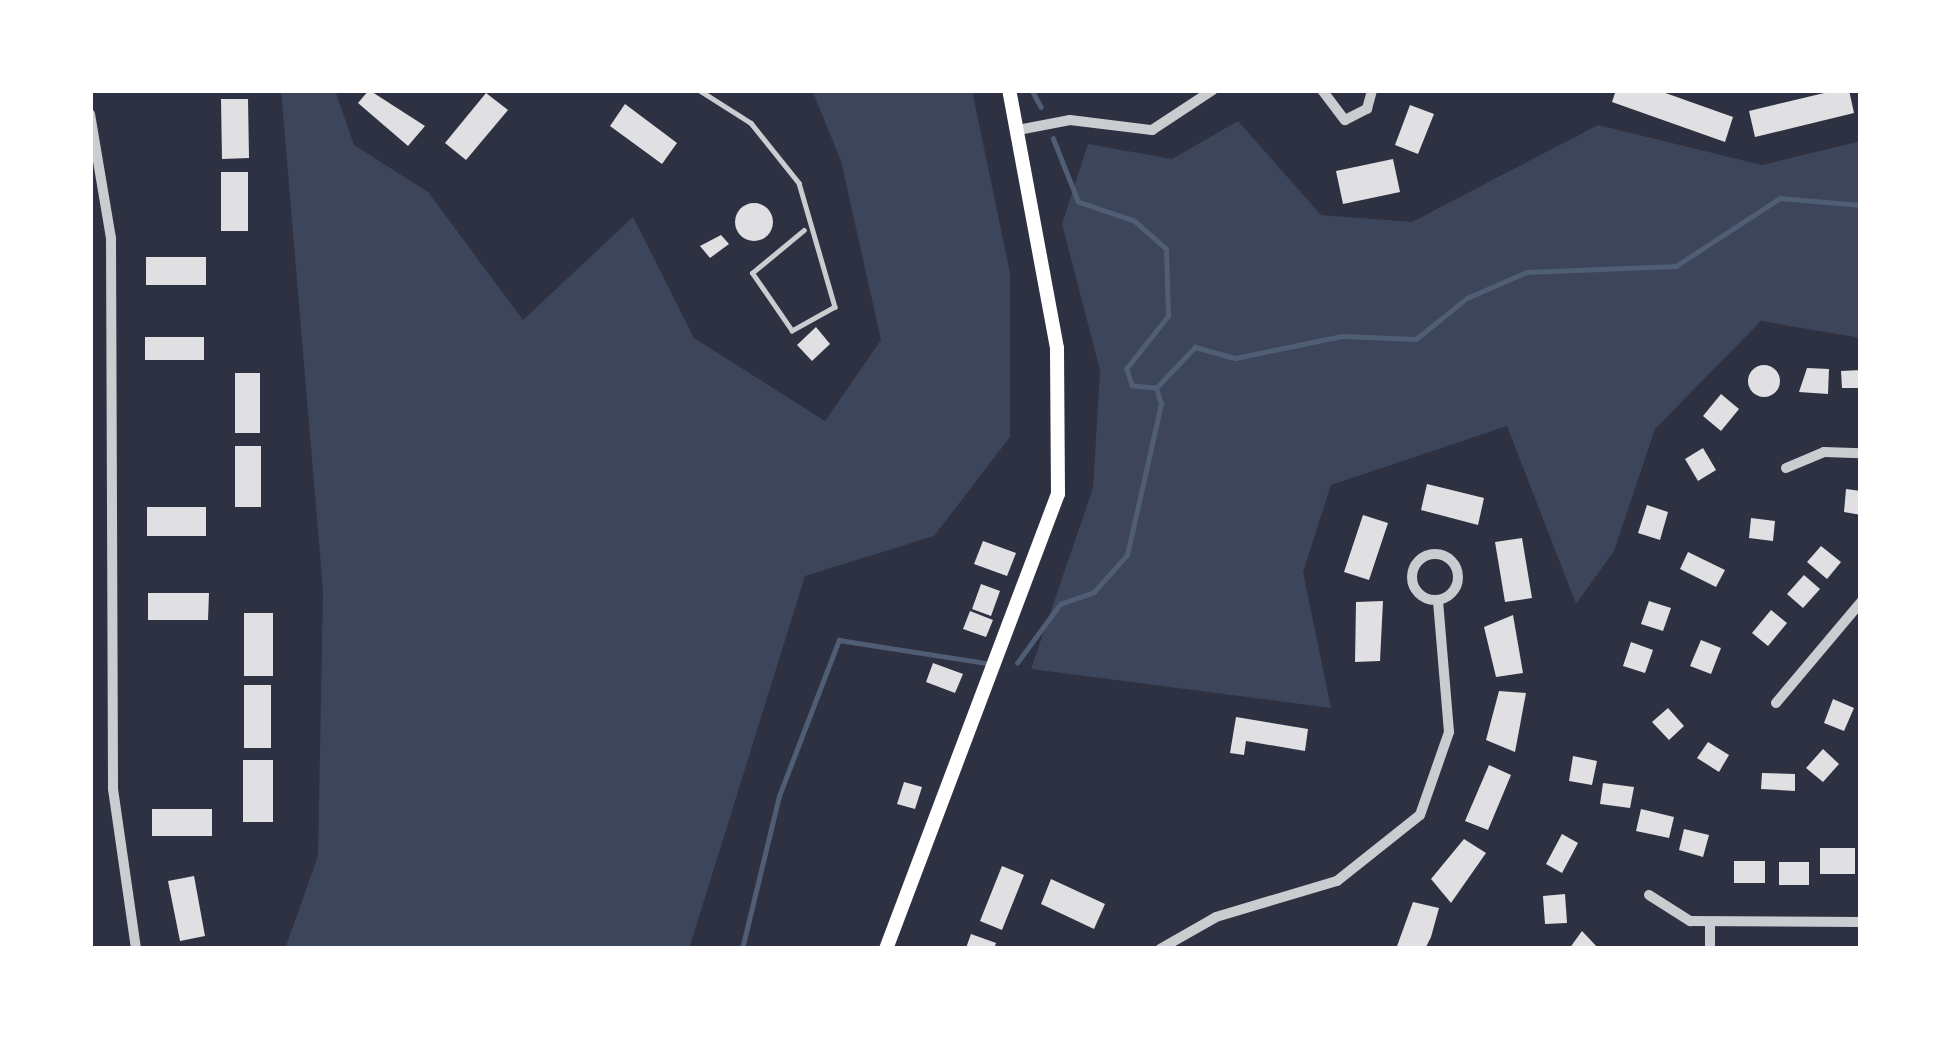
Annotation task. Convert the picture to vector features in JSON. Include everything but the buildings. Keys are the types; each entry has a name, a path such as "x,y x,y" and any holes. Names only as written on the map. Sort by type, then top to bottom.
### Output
{"main road":[{"path":"886,949 1058,494 1057,348 1010,90"}],"street":[{"path":"1018,130 1070,120 1152,130 1187,117 1213,90"},
{"path":"1322,90 1345,119 1367,110 1372,90"},
{"path":"90,114 111,238 113,789 136,949"},
{"path":"1786,468 1861,453"},
{"path":"1160,949 1216,917 1337,881 1420,815 1449,732 1438,600 1458,574 1430,554 1413,584 1438,600"},
{"path":"1776,703 1861,602"},
{"path":"1649,895 1710,924 1861,922"},
{"path":"1710,924 1710,949"}],"lane":[{"path":"699,90 751,123 799,183 804,230 835,307 792,331 752,273 804,230"}],"shaded area":[{"path":"281,90 335,90 354,145 428,192 523,320 633,217 694,338 825,421 881,340 841,161 812,90 972,90 1010,273 1010,437 934,536 805,576 689,949 285,949 318,856 323,590"},
{"path":"1238,121 1321,215 1412,222 1598,125 1762,165 1861,141 1861,338 1761,321 1655,429 1614,551 1576,604 1507,426 1331,485 1303,572 1331,708 1031,669 1093,488 1100,370 1062,224 1088,144 1172,159"}],"waterway":[{"path":"1032,90 1041,107"},
{"path":"1017,663 1060,604 1094,592 1127,555 1161,404 1156,388 1132,386 1126,369 1168,316 1166,249 1134,221 1078,202 1053,139"},
{"path":"1156,388 1195,347 1235,358 1342,336 1416,339 1467,298 1527,272 1676,266 1780,198 1861,205"},
{"path":"742,949 779,796 839,640 986,663"}]}
